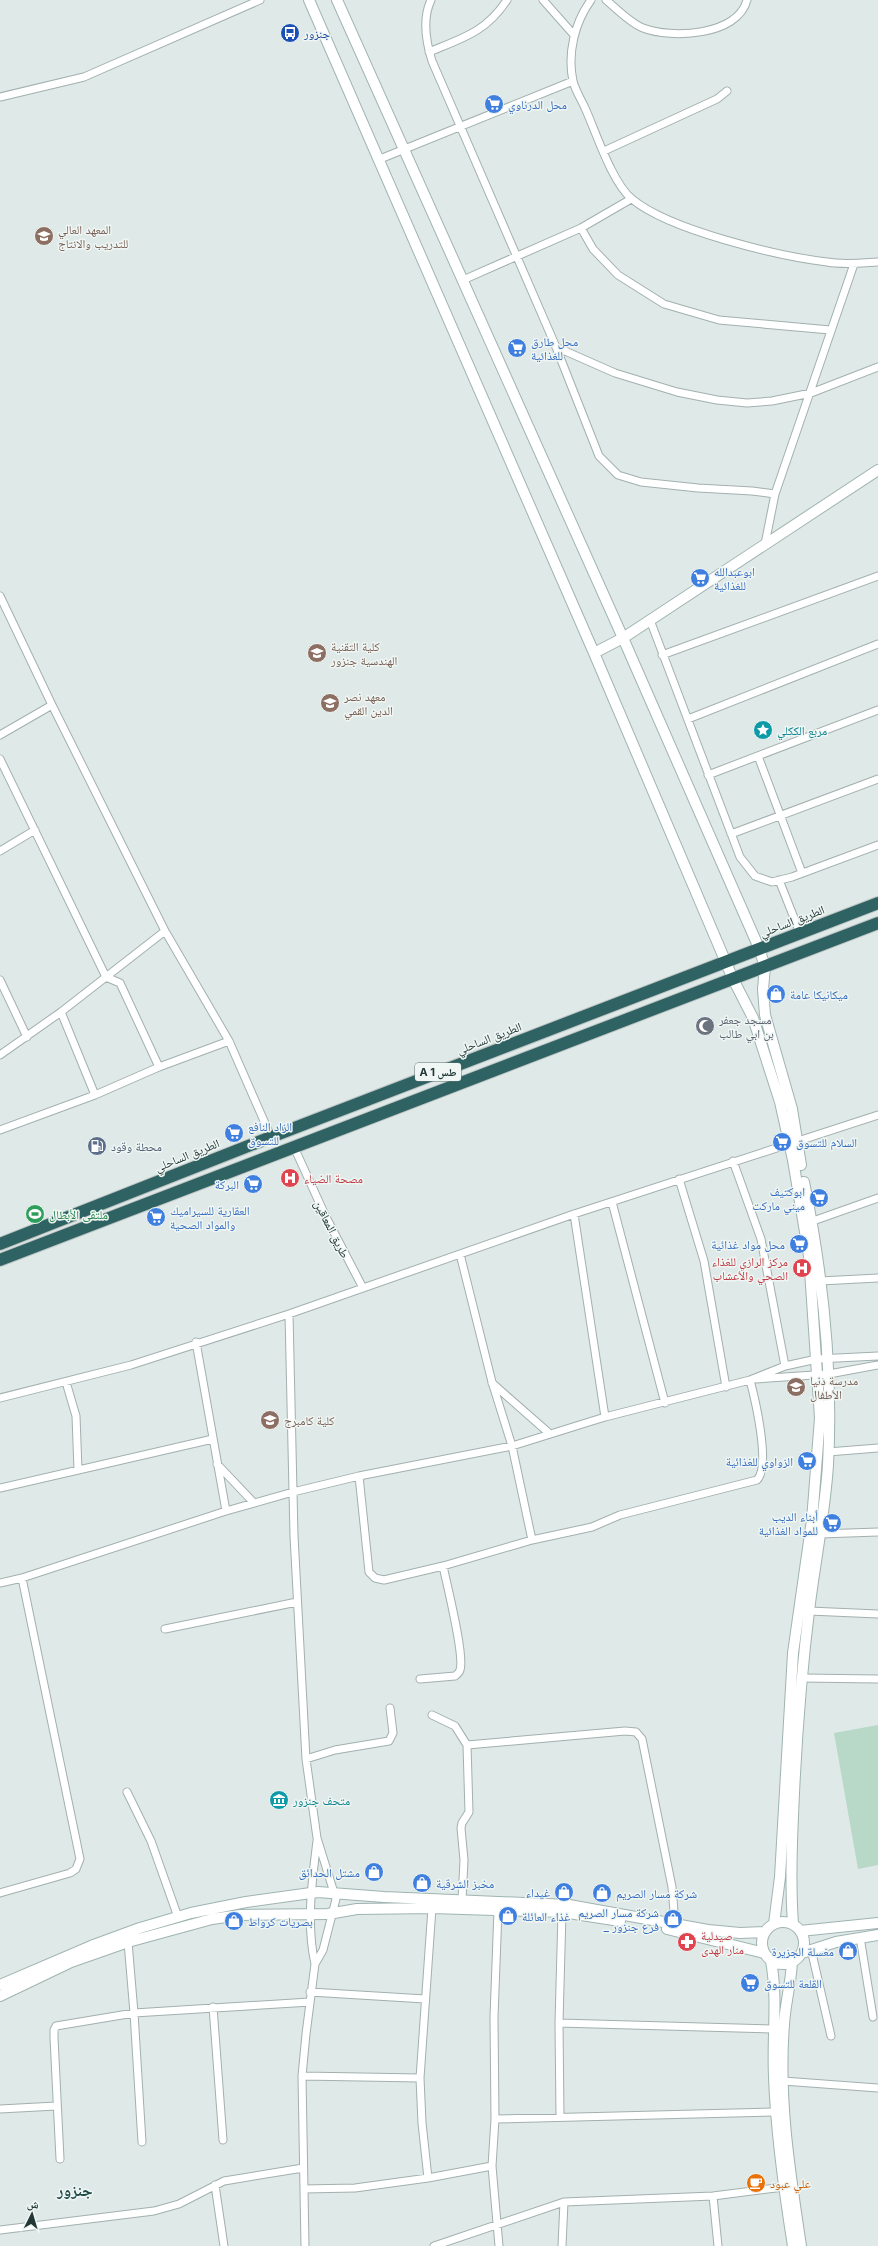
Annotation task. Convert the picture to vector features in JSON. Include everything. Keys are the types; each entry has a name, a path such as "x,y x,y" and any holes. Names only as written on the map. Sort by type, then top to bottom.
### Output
{"highway":[{"name":"الطريق الساحلي","path":"0,1244 271,1137 878,903"},
{"name":"A 1 طس","path":"0,1260 878,923"}],"street":[{"path":"0,97 84,77 260,0"},
{"path":"309,0 380,159 594,653 733,979 753,1018 792,1142 813,1220 820,1281 823,1359 818,1374 819,1448 812,1520 793,1653 780,1877 774,1924"},
{"path":"337,0 623,638 759,948 765,967 763,994 765,1015 792,1109 792,1142 823,1359 829,1374 828,1452 820,1534 809,1611 802,1678 792,1847 797,1928 804,1942 832,2036"},
{"path":"431,0 427,8 426,31 429,52 556,347 599,456 618,475 641,482 775,494"},
{"path":"429,52 461,40 482,28 498,13 507,0"},
{"path":"543,0 574,35"},
{"path":"591,0 581,13 574,35 572,52 572,81 618,183 631,199 659,216 722,239 827,262 854,264 878,262"},
{"path":"606,0 642,28 684,34 705,32 724,25 743,10 747,0"},
{"path":"380,159 460,125 572,81"},
{"path":"604,151 718,99 727,91"},
{"path":"463,280 580,228 631,199"},
{"path":"580,228 593,249 618,275 664,304 719,320 830,330"},
{"path":"765,544 775,494 811,393 830,330 854,264"},
{"path":"556,347 615,373 677,392 717,400 747,403 772,401 811,393 878,367"},
{"path":"594,653 623,638 878,470"},
{"path":"662,655 878,576"},
{"path":"0,596 52,705 165,931 230,1041 271,1137"},
{"path":"650,620 662,655 688,719 740,857 754,876 772,882 802,873 878,845"},
{"path":"688,719 878,644"},
{"path":"0,735 52,705"},
{"path":"708,775 878,710"},
{"path":"758,756 802,873"},
{"path":"0,759 106,977 120,983 159,1067"},
{"path":"731,834 878,779"},
{"path":"0,851 35,830"},
{"path":"779,880 800,933"},
{"path":"0,1055 61,1012 165,931"},
{"path":"0,980 27,1037"},
{"path":"61,1012 95,1095"},
{"path":"0,1130 95,1095 159,1067 230,1041"},
{"path":"0,1398 132,1364 196,1342 289,1314 574,1214 878,1115"},
{"name":"طريق المعاقين","path":"294,1147 325,1215 363,1288"},
{"path":"733,1161 761,1239 785,1366"},
{"path":"679,1179 704,1261 726,1387"},
{"path":"813,1220 878,1198"},
{"path":"612,1202 665,1402"},
{"path":"574,1214 605,1417"},
{"path":"460,1254 492,1382 512,1446 532,1540"},
{"path":"820,1281 878,1278"},
{"path":"289,1314 297,1602 306,1759 317,1838 335,1893 334,1913 323,1950 315,1964 310,1992 302,2076 305,2246"},
{"path":"196,1342 226,1511"},
{"path":"0,1584 226,1511 293,1492 359,1476 512,1446 605,1417 726,1387 785,1366 823,1359 878,1356"},
{"path":"752,1379 829,1374 878,1365"},
{"path":"359,1476 371,1576 384,1580 443,1566 532,1540 592,1527 620,1515 757,1480 762,1472 762,1457 752,1379"},
{"path":"66,1382 76,1416 78,1470"},
{"path":"492,1382 550,1434"},
{"path":"0,1488 213,1439"},
{"path":"828,1452 878,1448"},
{"path":"217,1463 254,1503"},
{"path":"820,1534 878,1532"},
{"path":"420,1679 454,1676 458,1674 461,1668 457,1634 443,1566"},
{"path":"0,1893 70,1873 76,1869 80,1859 22,1578"},
{"path":"165,1629 297,1602"},
{"path":"809,1611 878,1614"},
{"path":"802,1678 878,1679"},
{"path":"306,1759 335,1750 389,1741 393,1733 390,1708"},
{"path":"432,1715 455,1726 467,1746 469,1812 462,1823 464,1860 462,1900"},
{"path":"467,1746 625,1731 636,1732 642,1739 672,1887 675,1924"},
{"path":"127,1792 152,1841 178,1917"},
{"path":"315,1964 312,1948 311,1913 317,1838"},
{"path":"0,1985 91,1946 140,1928 178,1917 246,1902 313,1893 569,1905 675,1924 740,1933 765,1932"},
{"path":"428,2178 422,2123 420,2078 432,1908"},
{"path":"0,1996 71,1962 128,1942 212,1919 248,1915 334,1913 357,1909 432,1908 562,1912 637,1923 764,1952"},
{"path":"498,1910 494,2017 496,2119 492,2166 496,2226 499,2246"},
{"path":"560,2116 559,2023 562,1912"},
{"path":"793,2246 784,2187 776,2112 773,2030 774,2000 771,1961 764,1952 762,1942 765,1932 774,1924 787,1922 797,1928 878,1924"},
{"path":"771,1961 782,1964 792,1962 806,1951 860,1937 878,1935"},
{"path":"860,1937 873,2017"},
{"path":"128,1942 142,2142"},
{"path":"792,1962 784,2025 783,2080 787,2149 801,2246"},
{"path":"310,1992 425,1999"},
{"path":"60,2159 56,2106 54,2034 56,2026 134,2013 310,2002"},
{"path":"213,2007 223,2140"},
{"path":"559,2023 773,2030"},
{"path":"302,2076 420,2078"},
{"path":"783,2080 878,2088"},
{"path":"0,2109 56,2106"},
{"path":"496,2119 560,2116 776,2112"},
{"path":"304,2189 355,2188 428,2178 492,2166"},
{"path":"0,2230 154,2211 179,2204 215,2185 238,2177 303,2168"},
{"path":"215,2185 224,2246"},
{"path":"434,2246 564,2202 713,2196 784,2187"},
{"path":"713,2196 718,2246"},
{"path":"562,2246 564,2202"}],"green space":[{"path":"878,1725 878,1865 858,1869 834,1733"}],"place":[{"name":"جنزور","path":"290,33"},
{"name":"محل الدرناوي","path":"494,104"},
{"name":"المعهد العالي للتدريب والانتاج","path":"44,236"},
{"name":"محل طارق للغذائية","path":"517,348"},
{"name":"ابوعبدالله للغذائية","path":"700,578"},
{"name":"كلية التقنية الهندسية جنزور","path":"317,653"},
{"name":"معهد نصر الدين القمي","path":"330,703"},
{"name":"مربع الككلي","path":"763,730"},
{"name":"ميكانيكا عامة","path":"776,994"},
{"name":"مسجد جعفر بن ابي طالب","path":"705,1026"},
{"name":"الزاد النافع للتسوق","path":"234,1133"},
{"name":"السلام للتسوق","path":"782,1142"},
{"name":"محطة وقود","path":"97,1146"},
{"name":"مصحة الضياء","path":"290,1178"},
{"name":"البركة","path":"253,1184"},
{"name":"ابوكتيف ميني ماركت","path":"819,1198"},
{"name":"ملتقى الأبطال","path":"35,1214"},
{"name":"العقارية للسيراميك والمواد الصحية","path":"156,1217"},
{"name":"محل مواد غذائية","path":"799,1244"},
{"name":"مركز الرازي للغذاء الصحي والأعشاب","path":"802,1268"},
{"name":"مدرسة دنيا الأطفال","path":"796,1387"},
{"name":"كلية كامبرج","path":"270,1420"},
{"name":"الزواوي للغذائية","path":"807,1461"},
{"name":"أبناء الديب للمواد الغذائية","path":"832,1523"},
{"name":"متحف جنزور","path":"279,1800"},
{"name":"مشتل الحدائق","path":"374,1872"},
{"name":"مخبز الشرقية","path":"422,1883"},
{"name":"غيداء","path":"564,1892"},
{"name":"شركة مسار الصريم","path":"602,1893"},
{"name":"غذاء العائلة","path":"508,1916"},
{"name":"شركة مسار الصريم _ فرع جنزور","path":"673,1919"},
{"name":"بصريات كرواط","path":"234,1921"},
{"name":"صيدلية منار الهدى","path":"687,1942"},
{"name":"مغسلة الجزيرة","path":"848,1951"},
{"name":"القلعة للتسوق","path":"750,1983"},
{"name":"علي عبود","path":"756,2183"}],"district":[{"name":"جنزور","path":"75,2190"}]}
